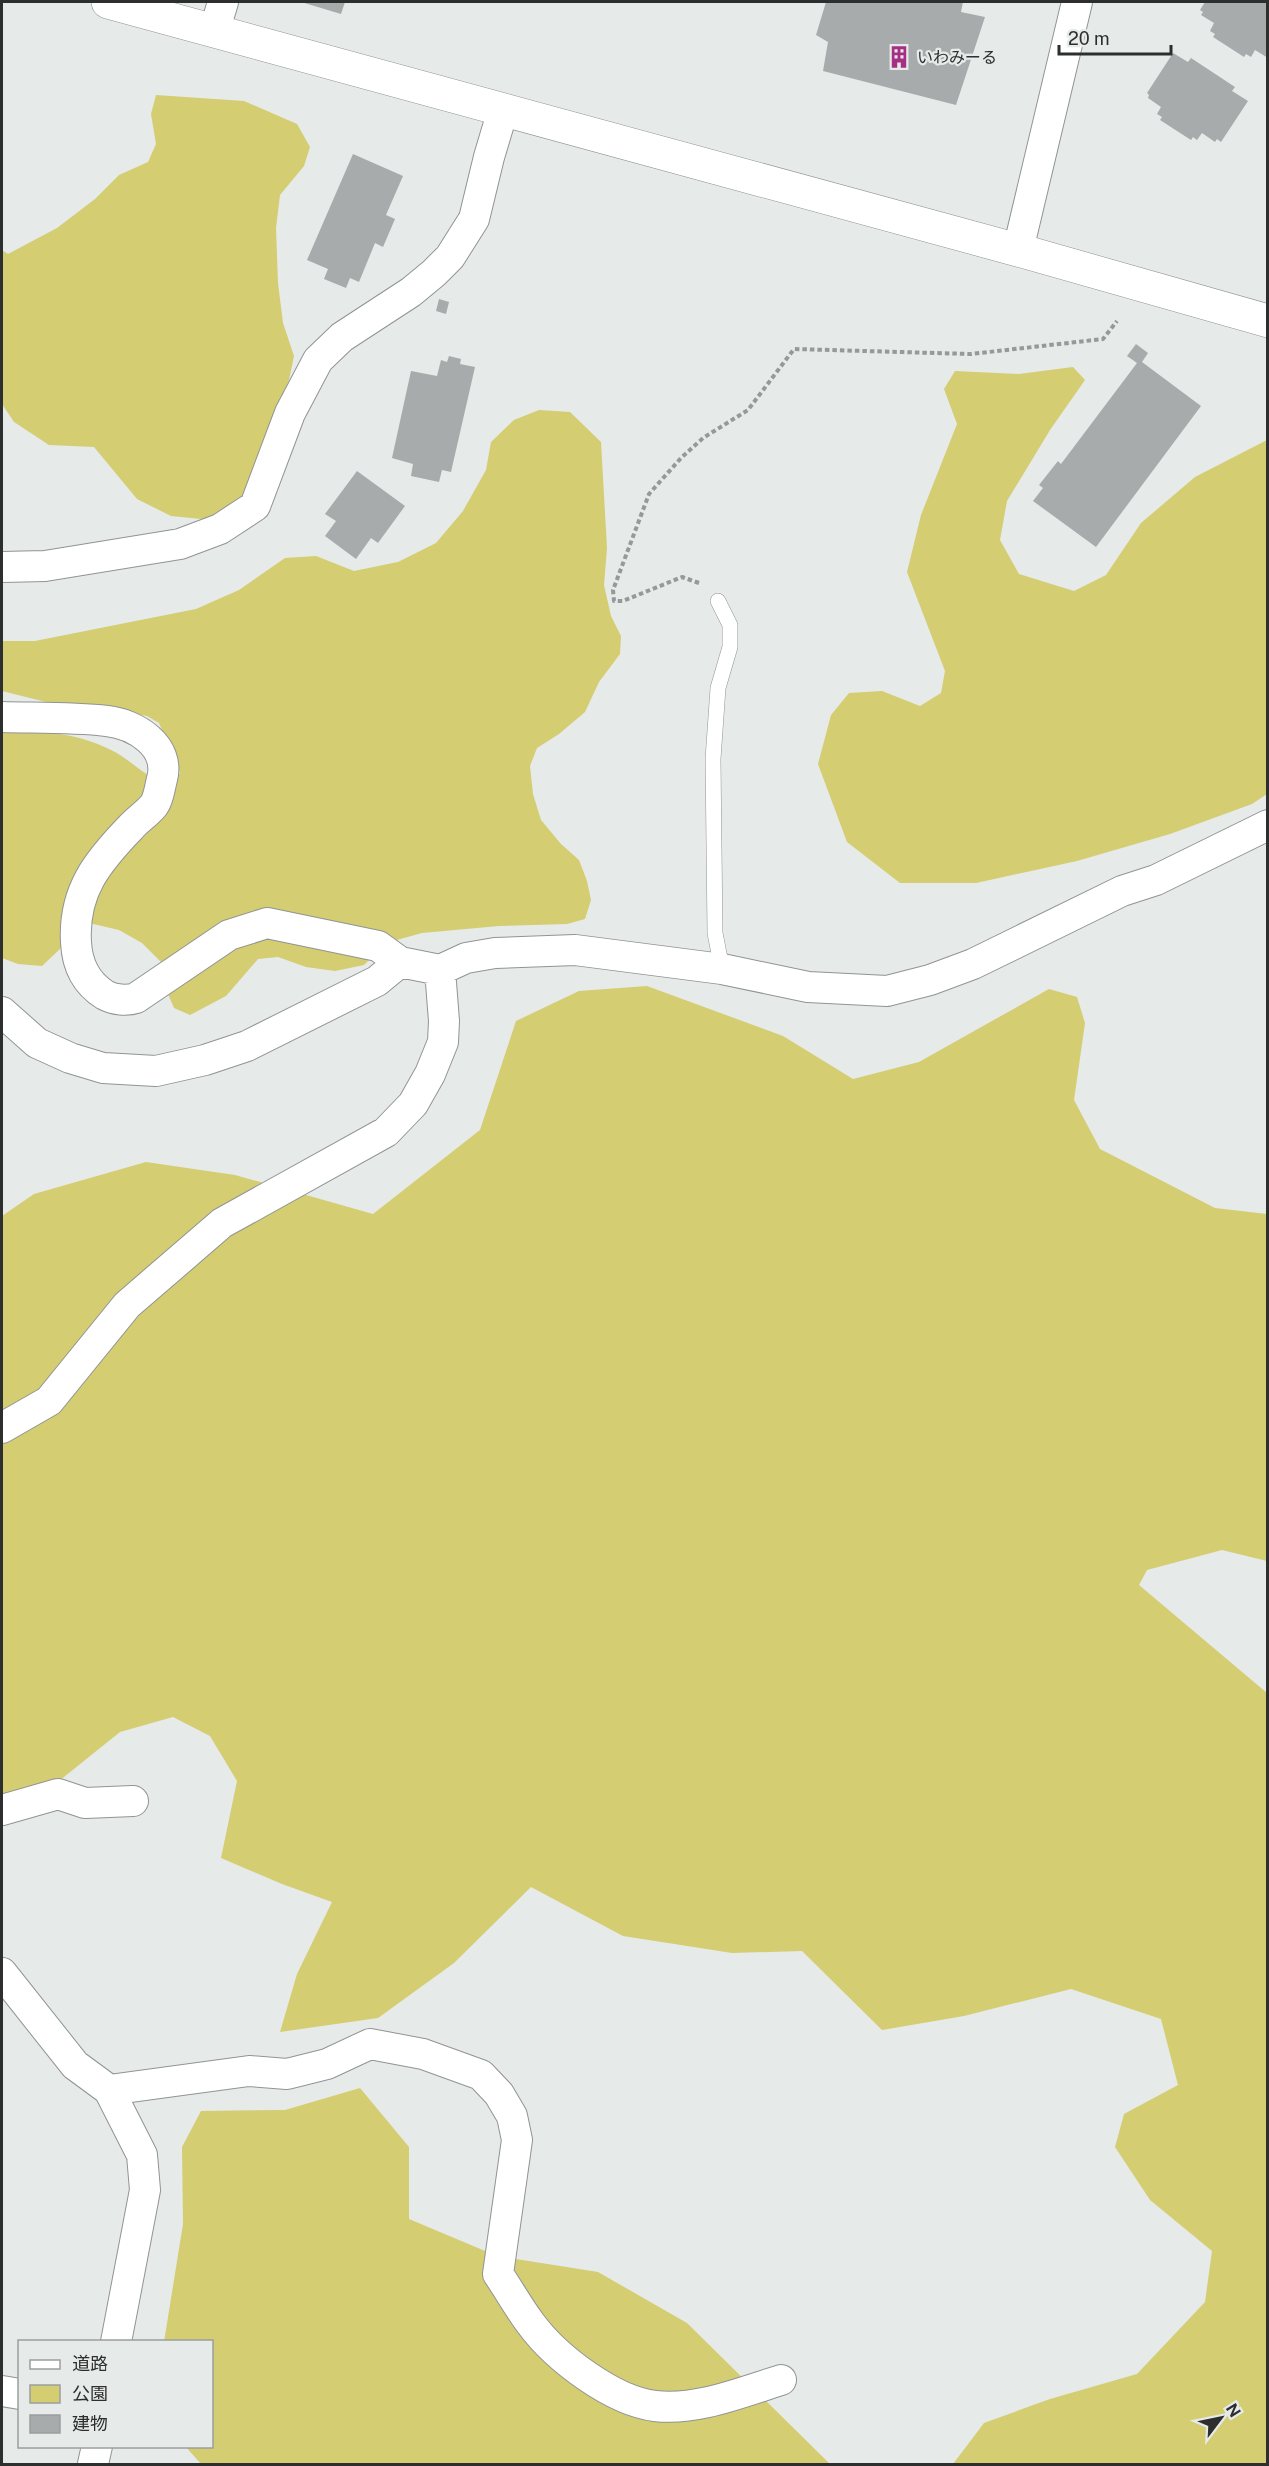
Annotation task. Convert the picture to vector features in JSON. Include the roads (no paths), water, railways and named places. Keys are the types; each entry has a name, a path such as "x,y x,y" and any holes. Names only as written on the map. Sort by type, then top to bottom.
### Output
{"street":[{"path":"108,2 219,15 503,110 1018,250 1268,321"},
{"path":"1018,250 1077,2"},
{"path":"2,567 45,566 180,544 220,529 255,506 290,413 318,360 342,337 411,292 434,273 450,257 474,219 503,110"},
{"path":"2,717 108,721 126,726 144,735 162,755 165,770 156,803 94,868 75,929 76,956 91,985 108,997 130,1000 229,935 267,923 378,946 400,962 440,970 466,958 504,952 575,950 722,969 808,987 887,990 930,980 973,964 1122,891 1156,880 1268,825"},
{"path":"2,1012 37,1043 70,1058 104,1068 156,1071 205,1060 247,1046 377,981 400,962"},
{"path":"2,1428 49,1401 127,1305 222,1223 333,1163 386,1132 393,1125 413,1104 430,1074 443,1042 444,1021 440,970"},
{"path":"2,1810 58,1794 85,1803 134,1801"},
{"path":"2,1973 75,2065 108,2090 142,2155 145,2190 116,2340"},
{"path":"108,2090 249,2071 287,2074 327,2064 370,2044 423,2054 481,2075 499,2094 512,2116 517,2140 498,2274 532,2325 549,2344 569,2362 611,2390 634,2401 656,2406 680,2406 722,2398 781,2380"},
{"path":"2,2391 18,2394"},
{"path":"93,2464 97,2448"}],"lane":[{"path":"718,601 730,625 730,647 718,688 713,759 715,933 722,969"}],"place":[{"name":"いわみーる","path":"899,57"}]}
